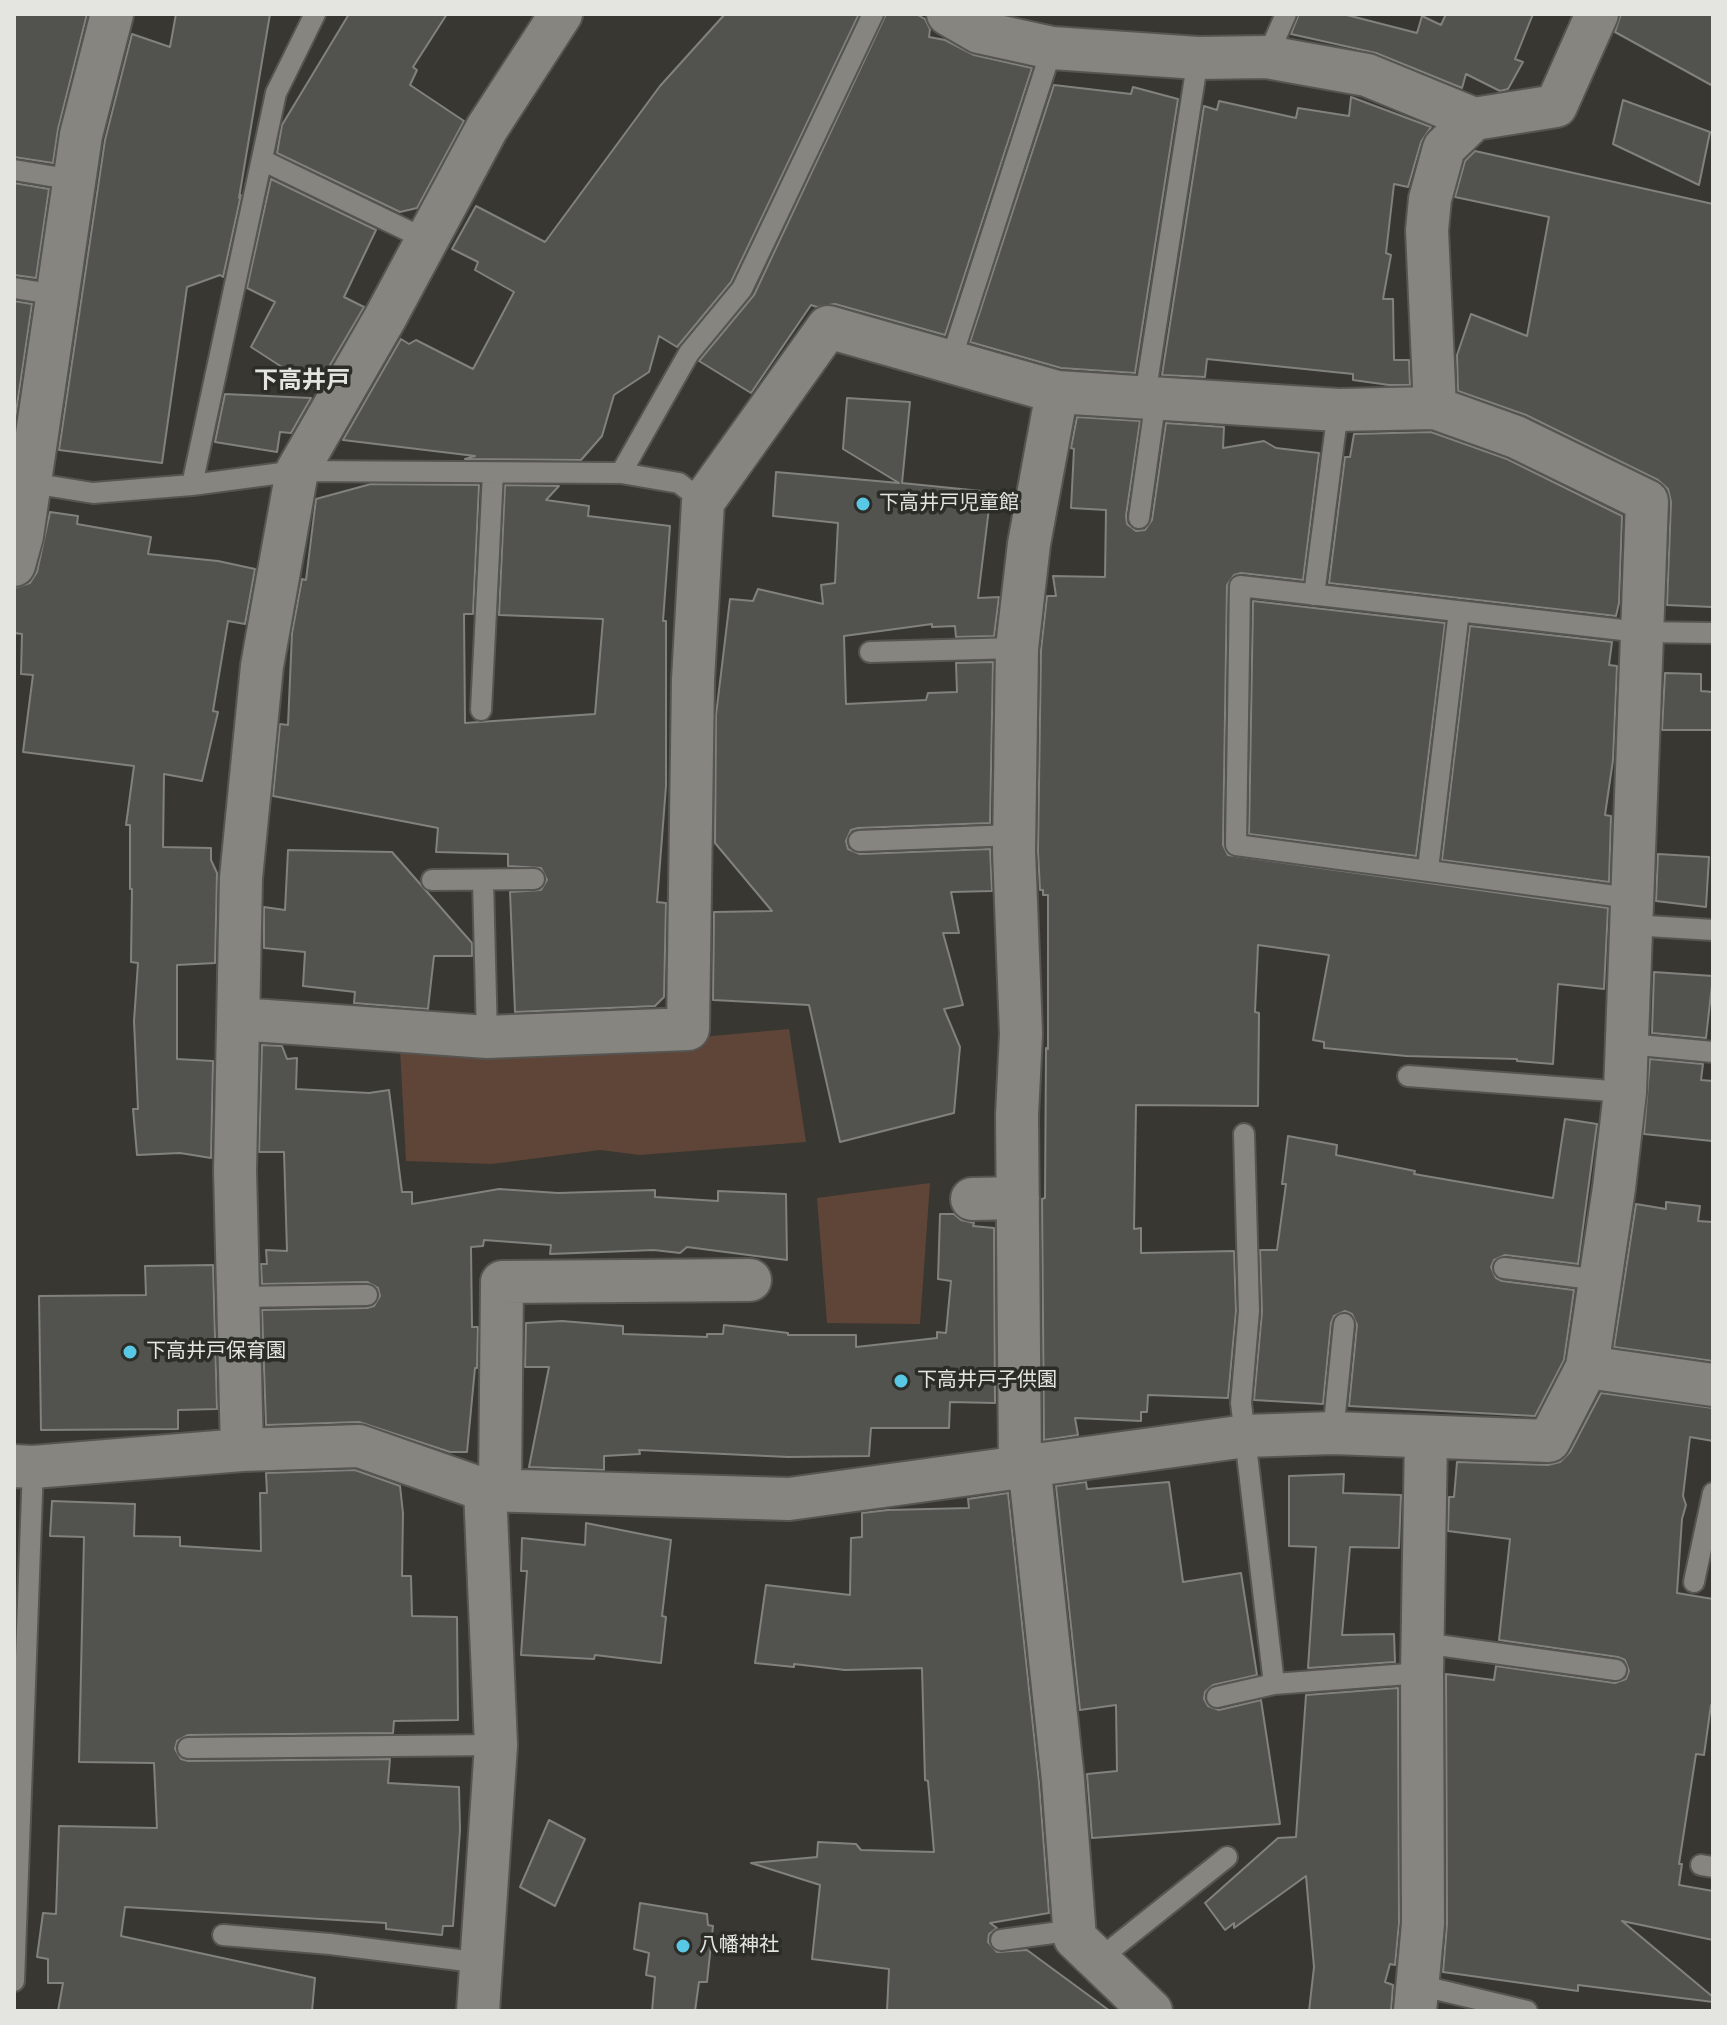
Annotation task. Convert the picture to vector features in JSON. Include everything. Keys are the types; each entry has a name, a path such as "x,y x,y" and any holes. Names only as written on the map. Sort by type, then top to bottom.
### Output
{"street":[{"path":"14,565 22,536 22,482 57,295 81,135 112,14"},
{"path":"242,1450 235,1171 241,878 260,681 297,471 487,128 561,14"},
{"path":"948,14 979,32 1052,48 1198,58 1267,57 1367,75 1474,119 1556,106 1597,14"},
{"path":"1435,408 1427,230 1430,199 1444,148 1474,119"},
{"path":"23,1467 242,1450 359,1446 492,1491 789,1499 1246,1436 1333,1433 1549,1441 1587,1367 1625,1092 1647,501 1516,437 1435,408 1338,410 1057,392 828,327 703,502 693,680 688,1029 487,1037 239,1019"},
{"path":"1057,392 1029,544 1017,648 1015,835 1021,1034 1017,1115 1020,1468 1031,1482 1063,1780 1086,1945 1151,2011"},
{"path":"972,1199 1018,1198"},
{"path":"478,2011 496,1745 492,1491 502,1282 750,1280"},
{"path":"1587,1367 1713,1385"},
{"path":"1417,1998 1423,1924 1426,1438"}],"lane":[{"path":"192,485 276,93 315,14"},
{"path":"621,473 689,353 742,289 873,14"},
{"path":"1267,57 1286,14"},
{"path":"950,363 1052,48"},
{"path":"1139,518 1150,397 1198,58"},
{"path":"262,160 427,240"},
{"path":"14,170 74,180"},
{"path":"14,288 57,295"},
{"path":"1314,595 1338,410"},
{"path":"22,482 93,493 192,485 297,471 621,473 679,483 703,502"},
{"path":"481,710 493,473"},
{"path":"1713,633 1640,632 1240,586 1236,845 1428,869 1713,930"},
{"path":"1428,869 1459,611"},
{"path":"870,652 1017,648"},
{"path":"859,841 1015,835"},
{"path":"432,880 534,879"},
{"path":"483,881 487,1037"},
{"path":"1628,1044 1713,1052"},
{"path":"1408,1076 1625,1092"},
{"path":"1244,1134 1249,1311 1241,1403 1274,1684"},
{"path":"1504,1268 1600,1280"},
{"path":"238,1297 367,1295"},
{"path":"1333,1433 1344,1324"},
{"path":"14,1981 23,1467"},
{"path":"1694,1582 1713,1493"},
{"path":"1217,1697 1423,1658 1616,1670"},
{"path":"188,1748 496,1745"},
{"path":"1001,1940 1086,1945 1227,1857"},
{"path":"223,1935 330,1944 483,1963"},
{"path":"1417,1998 1527,2011"}],"shaded area":[{"path":"789,1029 806,1142 640,1155 600,1150 492,1164 406,1161 400,1049 536,1052"},
{"path":"930,1183 920,1324 827,1323 817,1198"}],"building":[{"path":"14,14 87,14 58,129 53,163 14,157"},
{"path":"176,14 270,14 239,198 241,195 223,277 220,275 187,287 162,463 59,450 105,140 132,34 170,47"},
{"path":"349,14 447,14 413,67 417,70 410,85 464,121 417,208 400,212 277,153 282,125"},
{"path":"725,14 859,14 731,282 677,347 659,336 649,372 614,395 602,436 581,460 465,459 475,456 343,440 401,339 409,344 416,340 473,369 514,292 475,270 478,262 452,249 476,206 545,242 660,86"},
{"path":"886,14 916,14 925,19 930,29 929,37 945,40 974,55 1032,68 945,335 835,304 811,305 751,393 699,361 754,295"},
{"path":"1299,14 1343,14 1417,33 1422,16 1441,25 1446,14 1533,14 1515,59 1523,62 1508,89 1500,91 1466,74 1462,88 1376,53 1291,34"},
{"path":"1621,14 1713,14 1713,86 1615,32"},
{"path":"1054,85 1131,94 1133,87 1178,99 1135,373 1061,368 970,342"},
{"path":"1351,97 1431,127 1421,142 1408,187 1394,184 1386,253 1391,255 1383,299 1393,299 1394,360 1409,360 1410,385 1353,380 1353,374 1207,359 1205,377 1162,375 1204,106 1217,110 1219,101 1296,118 1298,108 1349,116"},
{"path":"1623,100 1710,132 1699,185 1613,144"},
{"path":"1475,151 1713,204 1712,607 1667,605 1671,502 1668,489 1658,480 1526,415 1458,391 1457,355 1471,314 1527,336 1549,217 1455,197 1465,161"},
{"path":"271,179 376,230 344,297 364,307 316,389 251,347 275,302 247,288"},
{"path":"14,183 49,189 36,278 14,275"},
{"path":"14,301 32,304 14,426"},
{"path":"225,394 311,398 291,433 280,432 277,452 215,442"},
{"path":"847,398 910,402 902,483 991,492 978,598 999,597 994,636 956,637 955,626 932,627 932,624 844,636 846,704 926,700 928,693 957,692 956,663 993,662 990,823 858,828 851,830 846,841 848,849 860,854 990,849 992,891 951,892 959,933 943,933 963,1005 944,1009 960,1047 954,1113 840,1142 809,1005 713,1000 714,912 772,911 715,843 716,715 730,599 753,601 758,589 823,604 821,585 835,583 838,523 773,516 776,472 899,483 843,449"},
{"path":"1077,417 1140,421 1126,516 1127,524 1136,531 1145,530 1152,520 1166,423 1224,427 1223,448 1264,441 1276,448 1319,453 1303,580 1241,573 1234,575 1227,585 1223,845 1228,855 1608,908 1604,989 1558,984 1553,1064 1517,1059 1406,1056 1324,1048 1324,1042 1313,1040 1329,955 1258,945 1255,1012 1259,1013 1258,1106 1136,1105 1134,1229 1141,1228 1141,1253 1234,1251 1236,1311 1228,1398 1148,1395 1147,1412 1141,1412 1141,1421 1075,1418 1078,1435 1044,1440 1042,1199 1045,1198 1048,1049 1048,895 1043,895 1043,890 1040,890 1038,851 1041,650 1047,596 1056,596 1053,576 1105,577 1106,510 1071,508 1074,449 1071,448"},
{"path":"1431,432 1507,459 1622,516 1616,616 1329,583 1345,457 1350,457 1354,434"},
{"path":"371,484 479,485 473,614 464,614 465,723 595,714 603,619 499,615 505,485 559,486 546,500 589,506 588,516 670,526 663,621 666,621 666,786 657,902 666,903 664,997 655,1006 515,1012 510,892 541,890 547,880 541,868 508,866 508,854 436,852 438,828 273,796 280,724 288,725 292,633 302,579 306,580 316,499"},
{"path":"50,512 78,516 77,524 151,537 148,554 218,561 255,569 245,624 228,621 213,711 218,712 202,781 164,774 163,847 211,848 211,860 217,873 215,963 177,965 177,1059 213,1061 211,1158 180,1153 137,1155 133,1109 138,1109 134,1021 138,963 131,962 130,825 126,825 134,766 23,752 33,675 21,674 22,634 14,633 14,588 30,583 37,572"},
{"path":"1253,601 1445,623 1416,856 1249,834"},
{"path":"1470,626 1612,642 1609,665 1617,666 1613,760 1605,815 1611,816 1609,882 1442,860"},
{"path":"1665,673 1701,674 1701,691 1713,692 1713,730 1662,730"},
{"path":"288,850 392,852 472,943 472,956 434,956 428,1009 354,1003 355,992 303,986 305,952 264,948 264,907 285,910"},
{"path":"1658,854 1709,857 1706,907 1656,901"},
{"path":"1654,972 1713,976 1706,1038 1652,1033"},
{"path":"262,1045 282,1046 287,1059 297,1058 296,1089 369,1093 389,1090 402,1192 412,1192 412,1204 499,1189 558,1193 655,1190 655,1197 718,1201 718,1191 786,1194 787,1260 687,1247 680,1253 654,1250 550,1254 551,1245 484,1240 483,1246 471,1247 472,1327 478,1327 477,1368 467,1452 450,1452 359,1422 266,1425 262,1310 367,1308 374,1306 380,1296 378,1288 367,1282 262,1284 261,1264 267,1264 266,1250 287,1251 284,1152 259,1152"},
{"path":"1650,1059 1703,1064 1701,1080 1713,1081 1712,1141 1644,1134"},
{"path":"1565,1119 1597,1124 1578,1264 1505,1255 1494,1260 1491,1267 1496,1278 1502,1281 1574,1290 1564,1360 1535,1416 1349,1406 1357,1325 1352,1314 1345,1311 1334,1316 1331,1323 1323,1404 1254,1400 1262,1312 1260,1250 1277,1250 1286,1184 1282,1184 1288,1136 1337,1145 1336,1155 1415,1171 1414,1174 1553,1198"},
{"path":"1666,1202 1700,1206 1698,1221 1713,1222 1713,1361 1614,1347 1636,1204 1666,1209"},
{"path":"940,1214 954,1214 961,1220 974,1223 973,1226 994,1228 995,1403 950,1402 949,1428 871,1428 869,1456 788,1457 639,1450 640,1454 604,1456 604,1470 529,1467 549,1367 525,1367 526,1323 562,1321 623,1326 623,1334 707,1337 707,1334 723,1334 724,1325 788,1335 856,1335 856,1347 937,1338 937,1332 946,1333 951,1281 938,1279"},
{"path":"213,1265 217,1409 178,1410 178,1429 41,1430 39,1296 146,1295 145,1266"},
{"path":"1601,1393 1713,1408 1713,1441 1690,1437 1677,1593 1713,1599 1713,1705 1704,1755 1696,1754 1679,1864 1682,1864 1679,1885 1713,1891 1713,1940 1622,1921 1713,1997 1713,2002 1578,1985 1578,1991 1443,1972 1447,1924 1446,1674 1494,1680 1496,1666 1615,1683 1626,1679 1629,1671 1625,1660 1618,1657 1499,1640 1510,1539 1448,1531 1449,1497 1454,1497 1457,1462 1548,1465 1560,1462 1570,1452"},
{"path":"355,1470 400,1486 402,1576 411,1576 412,1616 457,1617 458,1720 394,1721 393,1733 188,1735 177,1741 175,1749 181,1759 188,1761 390,1759 388,1783 459,1787 460,1830 453,1926 443,1926 442,1935 386,1929 386,1923 125,1907 121,1936 315,1978 312,2011 58,2011 63,1983 48,1983 48,1959 37,1957 43,1913 56,1914 59,1826 157,1828 154,1763 79,1762 84,1537 50,1536 52,1501 135,1504 134,1536 180,1537 180,1546 261,1551 260,1493 267,1493 266,1473"},
{"path":"1344,1474 1343,1493 1401,1495 1399,1548 1350,1547 1342,1635 1394,1634 1395,1662 1308,1668 1316,1547 1289,1546 1289,1476"},
{"path":"1086,1482 1087,1489 1169,1482 1183,1582 1241,1573 1257,1675 1213,1685 1205,1692 1204,1699 1208,1706 1219,1710 1261,1700 1280,1824 1092,1838 1087,1774 1117,1771 1116,1705 1080,1710 1056,1486"},
{"path":"1008,1493 1039,1782 1049,1913 990,1923 997,1928 989,1934 988,1942 997,1952 1027,1950 1110,2011 887,2011 889,1969 812,1959 820,1885 751,1863 817,1857 818,1842 856,1844 861,1850 934,1852 928,1781 925,1780 922,1668 845,1670 755,1663 766,1585 850,1595 851,1538 862,1537 862,1513 969,1508 968,1499"},
{"path":"586,1523 671,1540 662,1616 666,1617 661,1663 595,1655 594,1659 521,1655 527,1571 521,1571 522,1538 585,1545"},
{"path":"1398,1688 1399,1923 1395,1965 1390,1964 1385,1982 1393,1985 1391,2011 1309,2011 1314,1967 1306,1876 1234,1928 1234,1923 1225,1930 1205,1903 1278,1838 1296,1837 1306,1695"},
{"path":"549,1820 585,1839 555,1906 520,1887"},
{"path":"640,1903 707,1914 708,1925 713,1926 707,1982 699,1982 695,2011 652,2011 655,1977 646,1975 649,1953 634,1949"}],"place":[{"name":"下高井戸児童館","path":"863,504"},
{"name":"下高井戸保育園","path":"130,1352"},
{"name":"下高井戸子供園","path":"901,1381"},
{"name":"八幡神社","path":"683,1946"}],"district":[{"name":"下高井戸","path":"302,382"}]}
